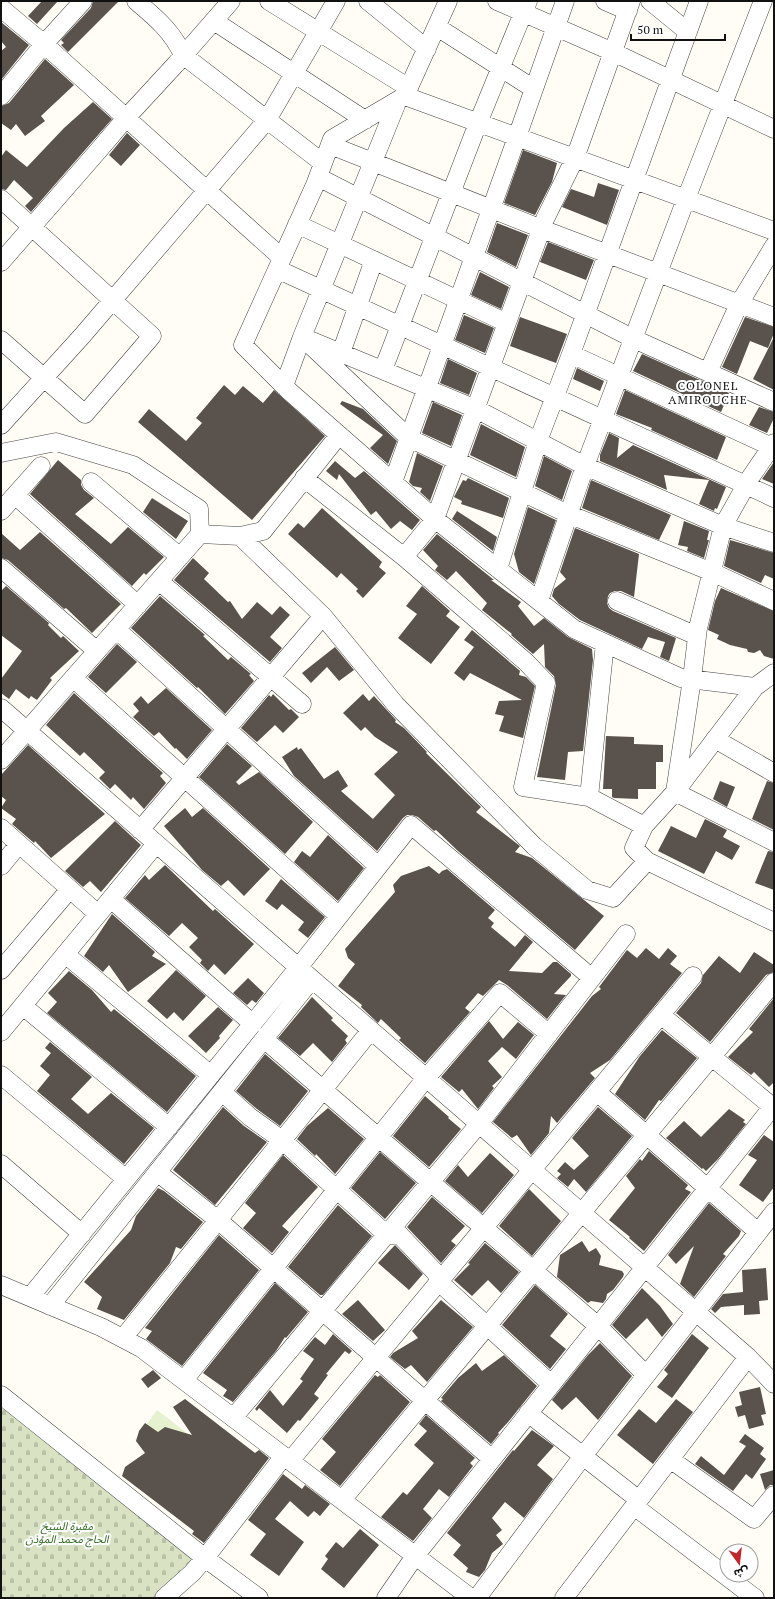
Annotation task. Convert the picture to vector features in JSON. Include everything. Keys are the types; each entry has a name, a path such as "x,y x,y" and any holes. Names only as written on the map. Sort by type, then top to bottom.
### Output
{"street":[{"path":"1,96 44,44 83,1"},
{"path":"136,1 162,23 176,40 183,55 267,120 321,170 359,197 634,338 774,402"},
{"path":"1,262 126,118 231,1"},
{"path":"269,1 318,32 404,95 774,231"},
{"path":"2,421 82,336 267,120 336,1"},
{"path":"368,1 427,49"},
{"path":"284,386 302,337 373,162 427,49 448,1"},
{"path":"497,1 526,7 556,27 613,52 774,129"},
{"path":"393,482 492,209 565,1"},
{"path":"404,557 435,519 522,281 542,229 575,158 630,6 605,1"},
{"path":"650,1 688,32"},
{"path":"498,569 538,441 608,254 699,1"},
{"path":"539,601 585,466 722,104 763,1"},
{"path":"382,370 478,123 526,7"},
{"path":"1,8 44,44 206,190 279,264 321,290 774,498"},
{"path":"214,21 365,120"},
{"path":"437,27 534,89"},
{"path":"404,95 332,139 321,170 242,345 284,386 435,519 574,629 681,678 755,687"},
{"path":"330,145 542,229 774,317"},
{"path":"1,199 152,336 85,414 1,340"},
{"path":"297,224 507,323"},
{"path":"708,372 739,304 774,246"},
{"path":"341,353 374,260"},
{"path":"302,337 476,409 585,466 723,526 774,543"},
{"path":"302,337 409,438 568,514 712,572 774,601"},
{"path":"571,354 773,446 750,478 723,526 697,636 692,679 674,792"},
{"path":"200,534 240,536 263,531 339,435"},
{"path":"1,453 56,442 133,465 200,509 200,534 1,760"},
{"path":"1,511 16,496 41,466"},
{"path":"304,478 404,557 526,662 546,683 522,787 589,797 644,826"},
{"path":"91,482 180,557"},
{"path":"16,496 138,605"},
{"path":"240,536 323,616 396,705 534,846 587,890 613,898 647,861"},
{"path":"1,568 97,651"},
{"path":"159,581 302,704"},
{"path":"617,601 697,636"},
{"path":"140,830 323,616"},
{"path":"116,629 378,866"},
{"path":"589,797 605,644"},
{"path":"774,673 755,687 674,792 644,826 634,848 647,861 774,922"},
{"path":"73,678 339,916"},
{"path":"1,708 298,968 748,1357 774,1384"},
{"path":"715,739 774,773"},
{"path":"674,792 774,842"},
{"path":"30,1297 253,1024 410,825 592,978"},
{"path":"1,828 98,914"},
{"path":"1,866 19,844"},
{"path":"1,1032 156,844"},
{"path":"1,970 70,889"},
{"path":"111,899 253,1024"},
{"path":"233,1418 479,1124 626,934"},
{"path":"65,954 211,1075"},
{"path":"164,1598 192,1573 205,1558 287,1459 439,1282 693,976"},
{"path":"50,1306 312,979"},
{"path":"342,1500 774,982"},
{"path":"184,1380 426,1078 500,993 548,1034"},
{"path":"23,1006 169,1127"},
{"path":"386,1598 415,1556 773,1107 661,1015"},
{"path":"123,1338 371,1030"},
{"path":"264,1039 598,1326 646,1375"},
{"path":"1,1075 126,1179"},
{"path":"222,1092 250,1117 282,1140 386,1234 393,1235 396,1231 436,1273 439,1282 552,1384"},
{"path":"597,1092 758,1232"},
{"path":"1,1164 82,1234"},
{"path":"157,1172 218,1220 492,1459"},
{"path":"477,1598 583,1456 774,1212"},
{"path":"1,1285 101,1327 141,1348 471,1598"},
{"path":"564,1598 748,1357"},
{"path":"1,1395 205,1558 259,1598"},
{"path":"528,1413 583,1456 637,1503 755,1598"},
{"path":"670,1459 754,1520 772,1500"}],"green space":[{"name":"مقبرة الشيخ الحاج محمد المؤذن","path":"1,1395 205,1558 163,1598 1,1598"},
{"path":"157,1410 209,1450 186,1480 135,1440"}],"building":[{"path":"42,1 58,1 37,24 28,16"},
{"path":"93,1 119,1 68,52 61,45 64,43 61,40 91,8"},
{"path":"1,22 29,45 1,80 1,51 6,47 1,41"},
{"path":"45,59 74,85 41,116 45,121 25,136 16,124 11,130 1,123 1,106 9,103"},
{"path":"93,102 112,119 31,212 25,206 33,198 14,180 6,190 1,189 1,157 6,150 27,167 64,128"},
{"path":"127,133 140,145 121,166 109,155"},
{"path":"523,150 557,163 552,182 535,215 504,203"},
{"path":"598,183 619,190 607,225 562,207 571,189 594,197"},
{"path":"497,223 528,235 516,267 487,252"},
{"path":"548,242 594,260 586,280 540,262"},
{"path":"480,272 509,287 501,309 471,295"},
{"path":"464,315 494,328 485,353 455,340"},
{"path":"520,317 567,334 556,363 510,346"},
{"path":"745,317 774,327 774,333 768,348 750,341 737,374 722,367"},
{"path":"774,337 774,390 753,379"},
{"path":"642,354 729,393 721,412 633,371"},
{"path":"448,359 477,373 469,395 440,383"},
{"path":"577,368 604,381 600,391 573,379"},
{"path":"224,385 235,395 243,386 263,403 274,390 325,436 252,520 138,422 149,409 186,441 202,423 196,418"},
{"path":"625,390 726,437 717,460 651,430 652,428 616,414"},
{"path":"342,401 363,409 397,441 388,464 370,448 383,435 340,404"},
{"path":"433,402 462,415 451,446 422,433"},
{"path":"759,407 774,412 774,418 767,433 749,425"},
{"path":"481,424 525,447 516,477 470,455"},
{"path":"609,433 619,438 617,458 633,445 726,487 717,509 715,508 714,511 699,504 709,480 664,475 667,490 600,461 600,455"},
{"path":"417,453 443,466 430,501 420,492 422,488 413,486 409,482"},
{"path":"544,456 572,471 562,500 535,486"},
{"path":"58,460 81,480 81,485 84,490 94,498 75,514 111,544 128,527 164,557 146,575 144,573 132,586 30,494"},
{"path":"335,461 355,478 364,471 420,520 412,530 400,521 391,529 376,511 371,515 339,474 337,480 326,471"},
{"path":"774,462 774,484 762,479"},
{"path":"468,478 509,498 503,518 461,504 462,501 454,497 463,480 466,481"},
{"path":"591,480 671,515 659,540 582,508"},
{"path":"152,498 188,521 176,539 143,512"},
{"path":"528,507 556,520 534,584 519,572 514,554"},
{"path":"322,508 382,562 379,567 386,573 363,598 356,591 358,589 341,573 337,578 288,534 298,523 304,528"},
{"path":"457,511 497,537 493,551 452,519"},
{"path":"684,521 709,531 707,540 709,540 704,558 687,551 688,547 678,545"},
{"path":"575,528 639,554 634,597 621,591 615,591 610,593 608,596 607,603 609,608 613,611 676,638 669,661 660,657 665,642 648,637 642,649 580,620 559,604 552,596 554,589 566,579 560,572"},
{"path":"40,532 121,604 92,633 66,608 64,609 8,560 1,558 1,533 20,550"},
{"path":"437,534 494,580 491,580 521,602 518,606 534,626 544,618 568,637 592,649 593,660 583,751 568,752 565,780 537,777 556,685 554,676 545,667 544,644 533,654 511,635 512,634 482,610 487,603 456,571 447,580 435,570 438,566 423,550"},
{"path":"730,540 774,553 774,579 765,575 761,583 724,566"},
{"path":"193,558 209,573 204,579 228,602 230,601 242,619 257,602 272,615 280,606 290,615 270,637 282,648 270,662 174,580"},
{"path":"6,586 49,623 48,625 61,638 63,636 79,651 50,678 52,680 37,700 31,696 29,699 16,689 9,699 1,693 1,679 22,651 1,635 1,591"},
{"path":"422,586 450,611 446,616 460,627 431,664 398,638 417,614 406,606"},
{"path":"721,588 774,611 774,659 764,656 760,650 754,653 748,652 747,649 730,645 717,639 719,635 708,630 715,601"},
{"path":"160,596 205,635 203,636 228,660 231,657 251,674 249,675 254,681 225,714 198,687 197,688 131,628"},
{"path":"472,630 519,670 519,675 526,677 535,686 523,738 499,731 504,716 495,714 499,701 522,700 470,673 464,681 454,673 474,647 464,640"},
{"path":"117,644 137,662 106,693 88,677"},
{"path":"335,647 354,670 339,681 327,667 311,683 302,673"},
{"path":"166,688 212,730 187,759 159,732 154,736 133,717 139,711 133,704 141,696 148,704"},
{"path":"74,693 163,773 160,776 166,783 144,809 133,797 131,800 115,784 110,789 99,778 105,772 84,752 80,756 46,725"},
{"path":"273,694 289,710 291,709 299,717 283,733 275,725 257,742 241,728 269,695 271,697"},
{"path":"363,694 369,701 374,696 396,720 395,722 404,728 427,752 426,753 481,807 476,812 520,846 515,852 532,858 604,916 575,950 458,851 436,830 434,831 418,817 407,815 403,818 377,851 294,776 282,757 297,747 298,750 301,748 324,779 338,770 348,786 341,791 373,819 395,795 374,774 398,752 375,737 365,727 361,731 343,713"},
{"path":"606,736 634,737 634,744 663,745 663,762 656,762 656,789 638,789 638,799 614,798 612,797 612,789 603,789"},
{"path":"227,744 252,766 236,782 239,785 259,772 313,822 285,854 199,777"},
{"path":"28,745 105,814 51,858 35,841 34,843 12,824 16,819 1,808 6,800 1,796 1,775"},
{"path":"720,781 735,787 727,807 713,799"},
{"path":"767,781 774,783 774,830 752,819"},
{"path":"185,808 192,817 203,808 270,869 244,896 228,880 221,886 202,870 164,826"},
{"path":"705,819 727,830 723,837 740,846 732,860 716,851 704,874 658,851 671,826 696,838"},
{"path":"115,821 141,845 101,892 90,881 83,887 65,871"},
{"path":"328,835 364,868 338,901 294,862 302,851 310,857"},
{"path":"768,851 774,852 774,890 755,883"},
{"path":"165,865 213,911 215,909 254,944 225,975 214,964 208,971 200,963 202,960 189,947 198,938 182,923 169,936 125,898 145,875 149,880"},
{"path":"429,866 439,874 447,869 495,910 488,918 494,923 491,927 515,947 525,935 533,942 509,971 542,973 553,962 557,962 571,974 571,976 554,994 566,995 547,1019 499,980 483,996 478,993 465,1008 470,1012 425,1063 399,1040 401,1038 381,1019 378,1023 361,1007 362,1005 338,986 355,964 348,958 345,949 395,892 393,885 401,876"},
{"path":"281,879 325,917 308,938 298,930 304,922 282,904 277,910 265,901"},
{"path":"112,914 155,952 152,956 166,964 128,992 109,965 103,972 84,956"},
{"path":"646,948 659,959 668,948 677,956 670,964 682,973 610,1060 590,1073 595,1078 557,1123 551,1116 549,1133 531,1155 517,1135 512,1138 493,1122 592,996 601,989 599,987 627,950 637,958"},
{"path":"754,952 774,965 774,972 766,975 710,1042 676,1013 701,983 703,975 719,956 740,973"},
{"path":"176,970 206,996 183,1021 174,1012 167,1019 147,1001"},
{"path":"69,971 92,990 111,1012 114,1009 196,1076 167,1112 47,1013 57,1002 48,993"},
{"path":"248,978 264,993 256,1003 252,1000 247,1005 233,993"},
{"path":"312,997 333,1018 331,1020 348,1036 345,1040 347,1043 332,1062 313,1043 300,1056 278,1038"},
{"path":"774,998 774,1082 769,1087 754,1072 751,1075 728,1057 753,1032 749,1029"},
{"path":"218,1007 233,1020 219,1036 220,1038 206,1053 188,1036"},
{"path":"489,1021 503,1039 518,1022 534,1035 516,1059 502,1047 488,1061 502,1077 492,1086 494,1088 478,1109 462,1089 459,1092 441,1077"},
{"path":"662,1030 697,1058 661,1101 659,1100 645,1120 615,1094 640,1056"},
{"path":"50,1042 92,1077 71,1099 88,1114 111,1093 154,1128 124,1164 37,1091 50,1075 40,1066 51,1053 45,1048"},
{"path":"265,1054 308,1091 280,1126 236,1091"},
{"path":"425,1096 461,1129 429,1167 393,1136"},
{"path":"223,1107 244,1126 267,1142 215,1205 173,1170"},
{"path":"598,1107 632,1136 586,1192 574,1179 568,1187 557,1178 561,1174 557,1171 565,1162 574,1170 589,1156 572,1138"},
{"path":"328,1108 364,1139 335,1174 316,1154 315,1156 297,1139 307,1126"},
{"path":"729,1109 745,1120 743,1122 746,1124 718,1159 706,1171 666,1138 684,1121 701,1137"},
{"path":"764,1135 774,1142 774,1187 763,1202 739,1185 757,1160 748,1155"},
{"path":"649,1151 688,1185 685,1189 691,1192 644,1251 609,1220 635,1188 626,1176 640,1159 642,1161"},
{"path":"380,1152 416,1183 385,1219 351,1188"},
{"path":"490,1153 514,1175 482,1213 445,1181 458,1165 468,1177"},
{"path":"283,1155 318,1187 282,1226 289,1232 272,1253 243,1228 256,1213 245,1203"},
{"path":"158,1188 164,1191 203,1222 181,1249 176,1247 170,1263 124,1320 97,1309 102,1297 84,1282 131,1230 136,1216"},
{"path":"529,1189 561,1221 532,1256 499,1226"},
{"path":"432,1197 465,1226 451,1241 456,1245 441,1263 407,1227"},
{"path":"709,1203 741,1231 739,1236 723,1254 726,1256 694,1297 680,1284 694,1246 676,1264 668,1255"},
{"path":"338,1205 372,1236 323,1295 320,1295 288,1267"},
{"path":"219,1235 259,1270 182,1366 146,1339 152,1331 145,1328"},
{"path":"582,1241 589,1252 596,1248 601,1256 599,1265 622,1271 624,1274 613,1290 607,1294 603,1303 591,1301 588,1303 557,1277 560,1255"},
{"path":"485,1243 519,1272 501,1293 488,1280 472,1296 454,1280 470,1264 468,1263"},
{"path":"395,1245 423,1274 409,1290 378,1263"},
{"path":"766,1268 768,1300 759,1301 760,1314 744,1315 744,1305 721,1307 715,1313 711,1309 723,1294 743,1292 742,1270"},
{"path":"275,1283 308,1312 286,1338 285,1337 276,1351 233,1402 223,1396 227,1390 203,1373"},
{"path":"535,1285 568,1314 550,1336 566,1349 550,1369 502,1325"},
{"path":"642,1288 660,1306 673,1324 662,1337 647,1318 626,1339 612,1325"},
{"path":"358,1300 385,1330 373,1341 342,1314"},
{"path":"441,1300 473,1327 427,1382 411,1365 405,1369 390,1357 393,1353 418,1338 412,1331"},
{"path":"333,1334 352,1351 349,1354 345,1351 326,1374 328,1375 314,1394 319,1398 300,1421 298,1420 287,1433 259,1408 257,1411 255,1409 270,1390 283,1406 303,1381 300,1379 314,1359 303,1351 315,1337 325,1345"},
{"path":"692,1334 709,1348 672,1398 657,1387 668,1374 664,1370"},
{"path":"600,1343 632,1376 598,1420 576,1397 562,1410 552,1400 588,1355"},
{"path":"504,1355 537,1386 498,1433 499,1434 491,1444 441,1401 443,1399 441,1398 458,1378 476,1363 482,1371"},
{"path":"153,1370 161,1378 148,1388 141,1379"},
{"path":"375,1375 378,1377 380,1375 410,1402 340,1486 320,1470 336,1452 322,1439"},
{"path":"760,1387 766,1414 761,1415 764,1425 749,1429 745,1415 738,1417 735,1407 742,1405 739,1392"},
{"path":"185,1399 255,1453 259,1450 269,1458 204,1543 192,1534 194,1531 122,1476 125,1467 145,1453 136,1441 139,1431 145,1423 158,1432 165,1427 192,1435 173,1407"},
{"path":"676,1399 693,1412 653,1464 617,1435 639,1409 656,1423"},
{"path":"426,1415 475,1458 470,1463 473,1466 449,1497 439,1489 423,1509 432,1518 413,1541 381,1517 403,1492 407,1495 434,1463 414,1445 427,1431 419,1424"},
{"path":"532,1430 554,1446 537,1465 553,1479 524,1518 505,1502 492,1518 502,1530 496,1535 503,1544 492,1553 485,1570 479,1577 466,1572 468,1568 453,1555 461,1545 447,1533 513,1450 514,1451"},
{"path":"745,1434 764,1448 760,1454 766,1459 752,1479 746,1474 733,1491 695,1464 701,1456 724,1475 746,1446 739,1442"},
{"path":"774,1470 774,1485 770,1485 765,1490 760,1474"},
{"path":"283,1474 302,1489 305,1485 330,1504 320,1516 314,1511 308,1517 290,1501 275,1519 304,1542 279,1576 250,1555 266,1534 248,1520"},
{"path":"360,1529 379,1545 344,1588 321,1569 328,1559 325,1556 336,1542 343,1548"}],"district":[{"name":"COLONEL AMIROUCHE","path":"708,393"}]}
